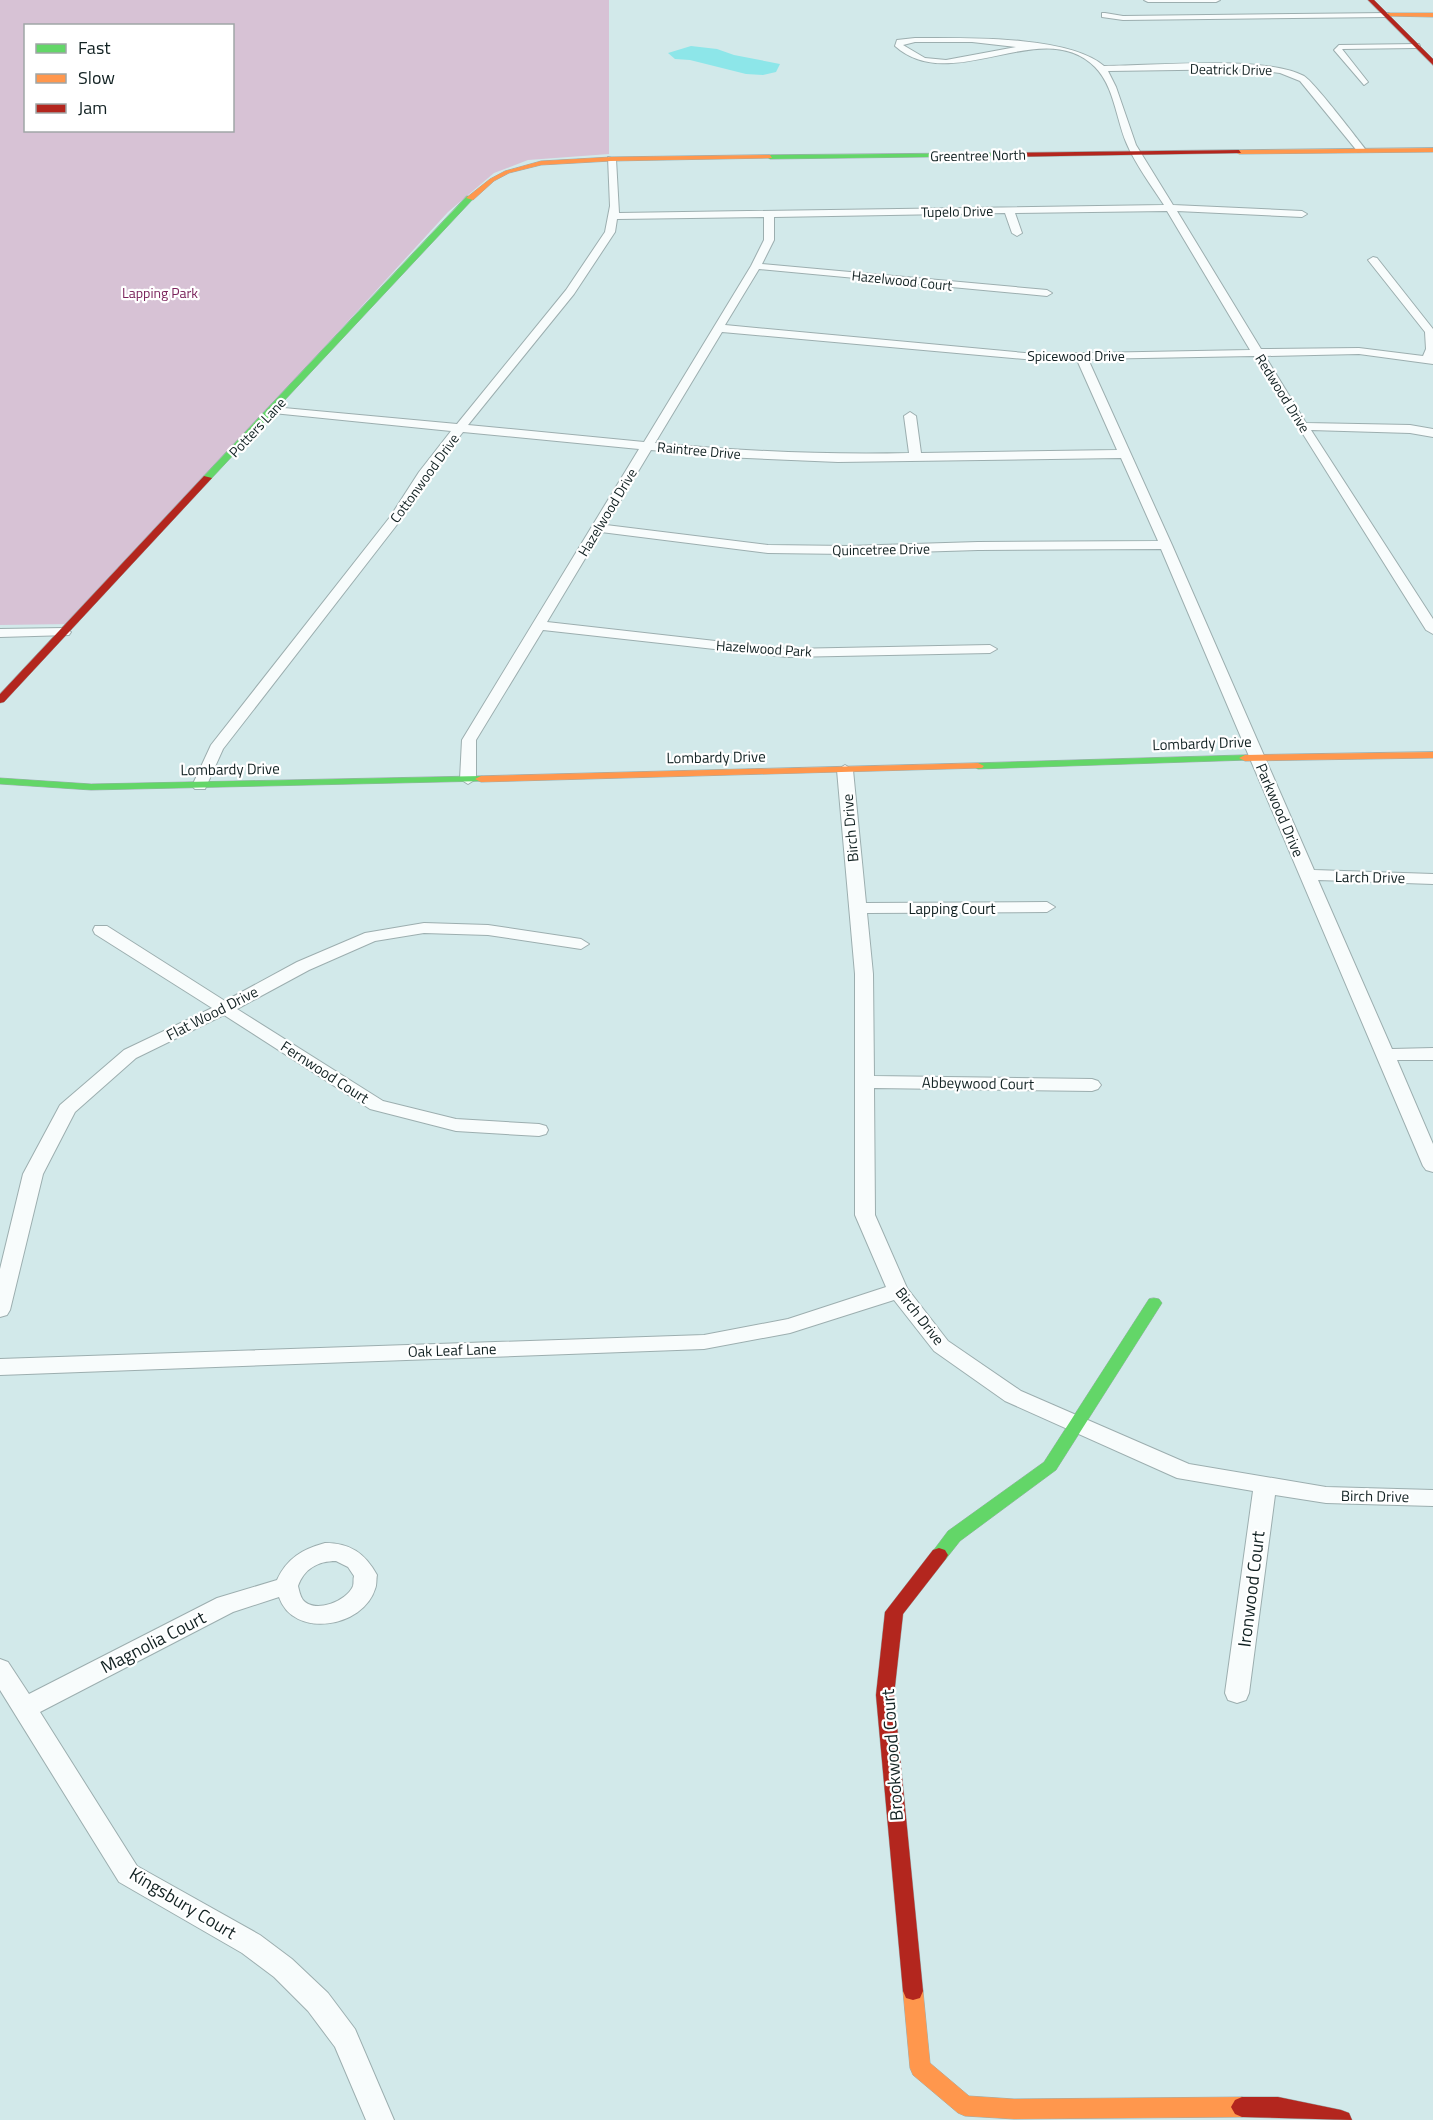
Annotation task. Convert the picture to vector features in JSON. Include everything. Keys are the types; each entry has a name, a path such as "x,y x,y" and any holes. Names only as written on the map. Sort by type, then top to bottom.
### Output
{"main road":[{"path":"1371,0 1432,61"},
{"path":"1388,15 1431,17"},
{"name":"Greentree North","path":"523,166 611,159 1433,150"},
{"name":"Potters Lane","path":"0,700 477,190 493,177 523,166"},
{"name":"Lombardy Drive","path":"0,781 91,787 200,786 1433,755"},
{"name":"Brookwood Court","path":"1154,1303 1050,1466 954,1536 894,1612 885,1695 920,2068 963,2113 1014,2109 1278,2107 1341,2120"}],"street":[{"path":"1148,0 1216,0"},
{"path":"1105,15 1123,18 1388,15"},
{"path":"1033,46 946,62 923,60 899,46 900,42 915,40 972,40 1067,49 1083,55 1101,69"},
{"path":"1364,82 1338,50 1339,48 1416,46"},
{"name":"Deatrick Drive","path":"1101,69 1248,67 1281,70 1303,79 1361,150"},
{"name":"Redwood Drive","path":"1101,69 1115,97 1128,141 1303,426 1433,630"},
{"name":"Cottonwood Drive","path":"200,786 216,748 395,519 423,474 570,292 610,231 615,206 611,159"},
{"name":"Tupelo Drive","path":"613,216 1171,208 1302,214"},
{"path":"1009,210 1017,233"},
{"name":"Hazelwood Drive","path":"468,779 469,741 756,266 769,240 769,214"},
{"path":"1373,260 1430,333 1432,349 1430,360"},
{"name":"Hazelwood Court","path":"756,266 1047,293"},
{"name":"Spicewood Drive","path":"719,328 1036,357 1359,351 1430,360"},
{"name":"Parkwood Drive","path":"1081,356 1166,545 1433,1166"},
{"name":"Raintree Drive","path":"273,410 747,454 838,458 1126,454"},
{"path":"910,417 916,457"},
{"path":"1303,426 1410,429 1433,433"},
{"name":"Quincetree Drive","path":"598,528 768,549 848,550 978,546 1166,545"},
{"name":"Hazelwood Park","path":"539,625 787,653 990,648"},
{"path":"0,633 64,632"},
{"name":"Birch Drive","path":"845,770 864,975 865,1215 898,1291 941,1346 1013,1396 1185,1472 1326,1495 1433,1498"},
{"name":"Larch Drive","path":"1308,875 1433,879"},
{"name":"Lapping Court","path":"857,908 1047,907"},
{"name":"Flat Wood Drive","path":"0,1310 33,1174 67,1109 130,1054 225,1008 303,966 371,937 424,928 488,930 581,944"},
{"name":"Fernwood Court","path":"101,930 377,1105 456,1125 539,1130"},
{"path":"1385,1055 1433,1054"},
{"name":"Abbeywood Court","path":"864,1082 1092,1085"},
{"name":"Oak Leaf Lane","path":"0,1367 704,1342 790,1326 898,1291"},
{"name":"Ironwood Court","path":"1238,1693 1265,1485"},
{"name":"Magnolia Court","path":"25,1708 225,1605 286,1586"},
{"name":"Kingsbury Court","path":"0,1668 128,1874 251,1944 283,1968 318,2002 345,2038 380,2120"}],"green space":[{"name":"Lapping Park","path":"0,0 609,0 609,154 528,160 494,173 448,212 71,624 0,625"}],"water":[{"path":"691,46 717,49 734,55 780,64 776,72 763,75 746,74 690,60 675,59 668,53"}],"traffic: fast":[{"path":"770,157 1001,155"},
{"path":"207,478 470,198"},
{"path":"978,766 1245,758"},
{"path":"0,781 91,787 481,779"},
{"path":"939,1555 954,1536 1050,1466 1154,1303"}],"traffic: slow":[{"path":"1388,15 1433,15"},
{"path":"1239,152 1433,150"},
{"path":"470,198 492,180 507,172 541,163 611,159 770,157"},
{"path":"1245,758 1433,755"},
{"path":"481,779 978,766"},
{"path":"913,1991 920,2068 965,2106 1014,2109 1242,2107"}],"traffic: jam":[{"path":"1371,0 1433,63"},
{"path":"1001,155 1239,152"},
{"path":"0,700 207,478"},
{"path":"913,1991 885,1695 894,1612 939,1555"},
{"path":"1242,2107 1278,2107 1341,2120"}]}
